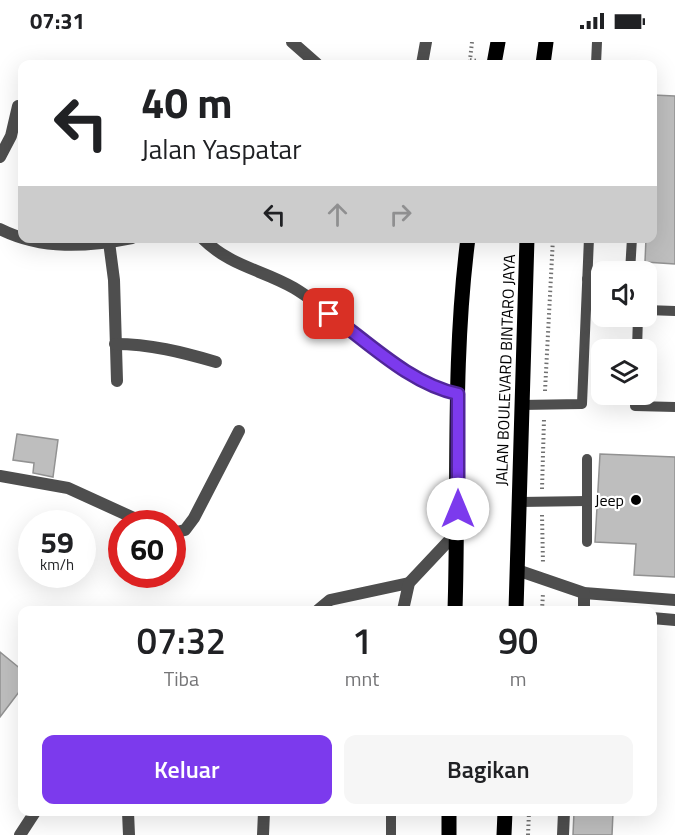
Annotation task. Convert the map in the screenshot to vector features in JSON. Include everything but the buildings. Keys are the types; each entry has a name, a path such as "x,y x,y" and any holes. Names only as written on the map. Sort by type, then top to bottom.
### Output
{"main road":[{"path":"544,60 546,42"},
{"path":"455,606 458,532 458,394 462,286 467,243"},
{"name":"JALAN BOULEVARD BINTARO JAYA","path":"516,606 527,243"},
{"path":"448,835 449,816"},
{"path":"504,835 505,816"}],"street":[{"path":"292,42 312,60"},
{"path":"423,60 426,42"},
{"path":"0,157 10,136 18,106"},
{"path":"0,229 18,238"},
{"path":"39,243 54,246 95,243"},
{"path":"109,243 114,280 117,381"},
{"path":"207,243 218,254 293,288 401,367 440,390 458,394"},
{"path":"115,344 139,344 180,351 216,362"},
{"path":"186,528 194,518 239,431"},
{"path":"0,476 68,488 116,510"},
{"path":"403,606 409,583 458,532"},
{"path":"518,570 584,593 675,600"},
{"path":"323,606 330,600 409,583"},
{"path":"584,593 584,606"},
{"path":"657,618 675,620"},
{"path":"20,835 32,816"},
{"path":"128,816 129,835"},
{"path":"263,835 264,816"},
{"path":"563,835 564,816"}],"lane":[{"path":"596,60 597,42"},
{"path":"521,405 582,404 589,243"},
{"path":"631,261 632,243"},
{"path":"657,310 675,311"},
{"path":"635,405 675,407"},
{"path":"587,459 587,542"},
{"path":"520,502 587,501"},
{"path":"391,816 391,835"}],"path":[{"path":"470,60 472,42"},
{"path":"542,606 544,405 553,243"},
{"path":"528,835 529,816"}],"place":[{"name":"Jeep","path":"636,500"}],"route":[{"path":"329,314 401,367 440,390 458,394 458,509"}]}
